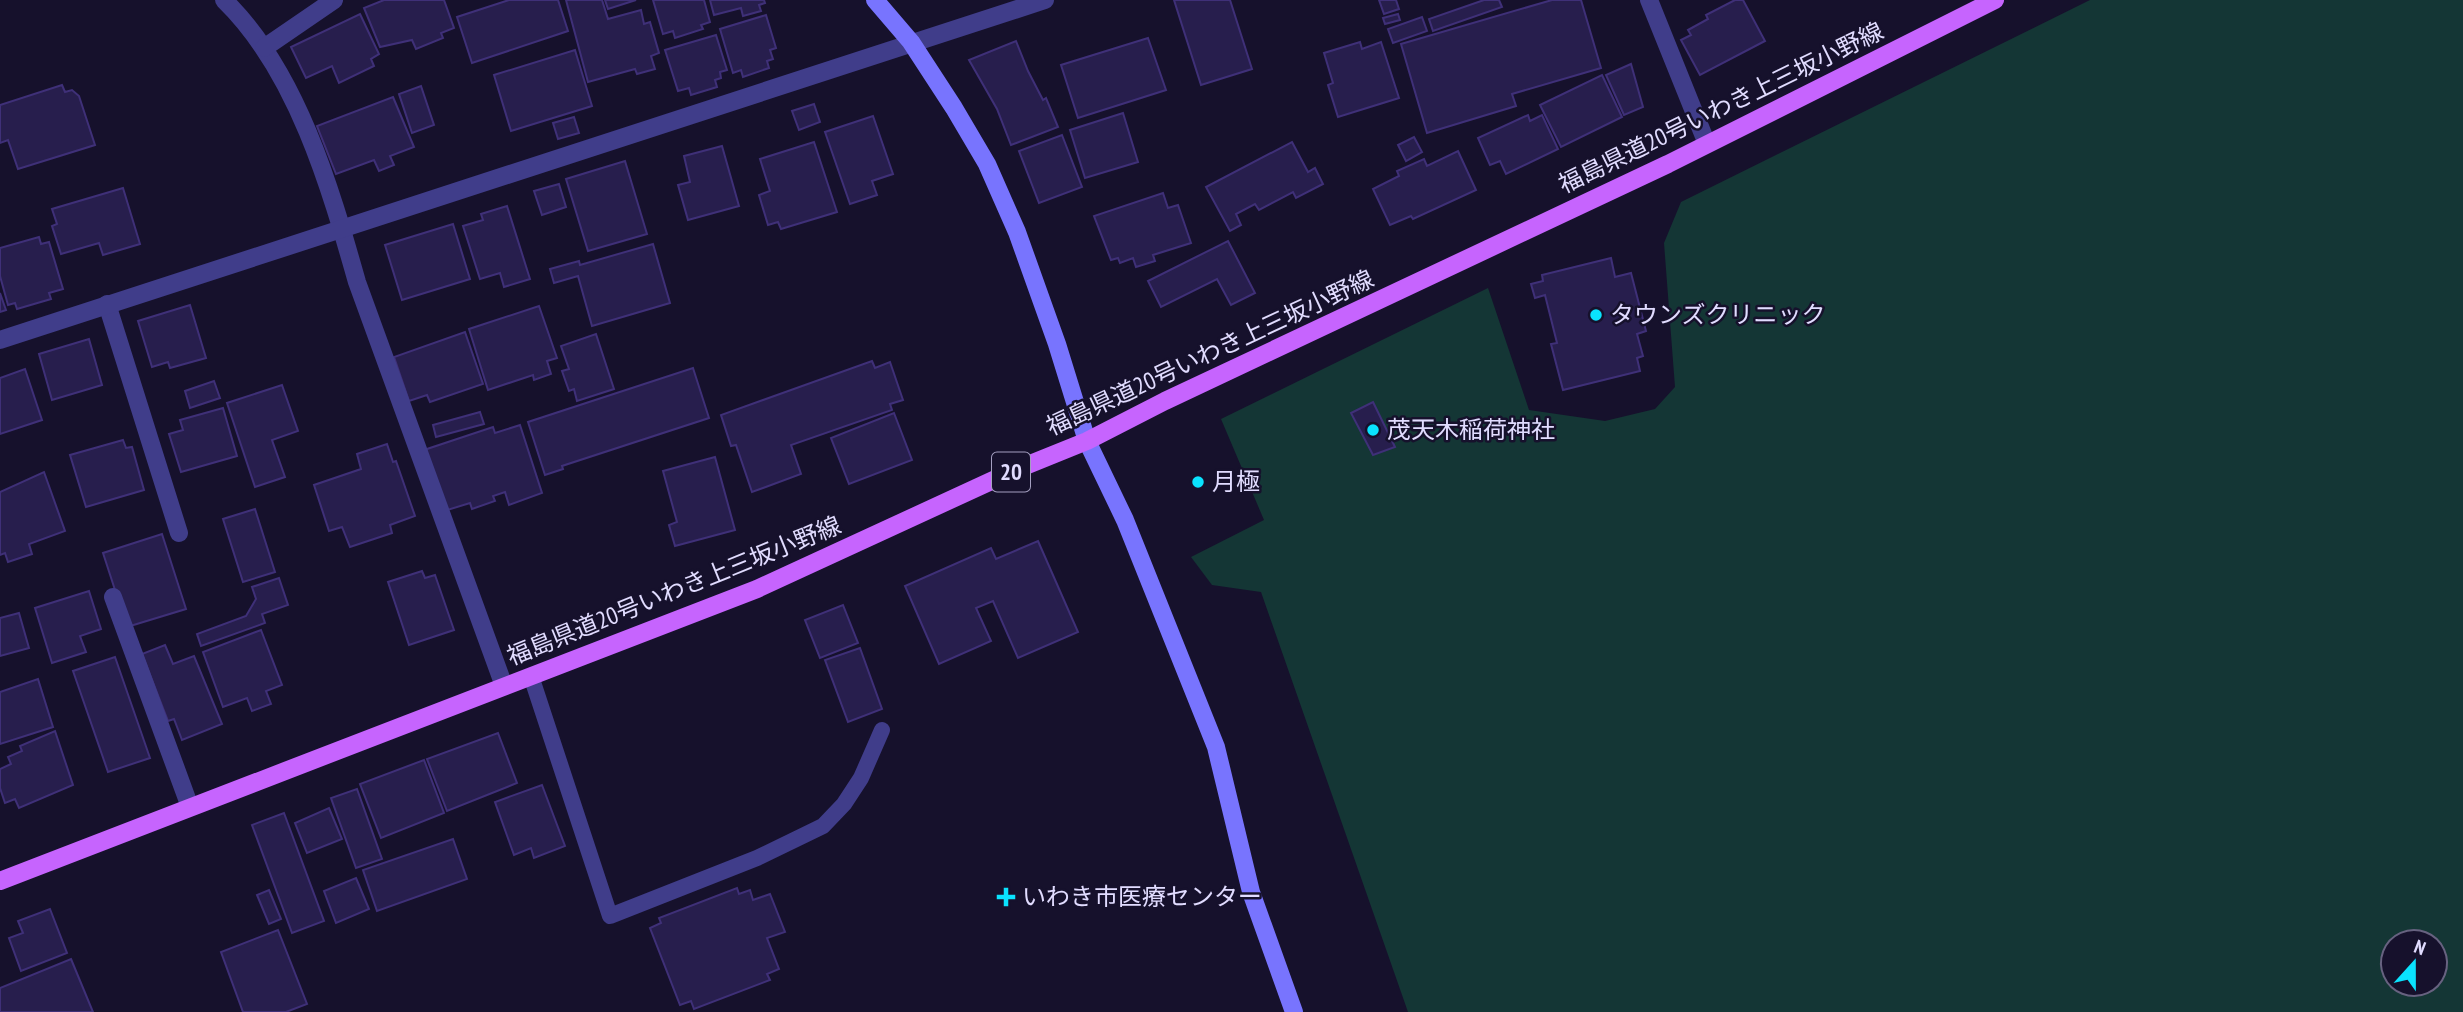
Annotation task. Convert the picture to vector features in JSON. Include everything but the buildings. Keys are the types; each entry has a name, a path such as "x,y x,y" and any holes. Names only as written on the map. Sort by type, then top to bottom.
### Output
{"main road":[{"name":"福島県道20号いわき上三坂小野線","path":"0,881 757,589 1013,471 1087,441 1165,401 1707,144 1995,0"}],"street":[{"path":"224,0 264,48 302,118 342,228 357,282 504,686"},
{"path":"264,48 334,0"},
{"path":"875,0 911,42 987,164 1021,245 1087,441 1125,520 1216,747 1251,892 1294,1012"},
{"path":"0,340 1045,0"},
{"path":"1649,0 1707,144"},
{"path":"107,304 180,533"},
{"path":"113,597 190,807"}],"lane":[{"path":"531,676 610,916 757,858 823,826 844,804 861,778 882,730"}],"green space":[{"path":"2090,0 2463,0 2463,1012 1408,1012 1261,592 1212,585 1191,557 1264,520 1221,419 1488,288 1529,410 1605,421 1655,409 1675,387 1664,243 1681,202"}],"place":[{"name":"タウンズクリニック","path":"1596,315"},
{"name":"茂天木稲荷神社","path":"1373,430"},
{"name":"月極","path":"1198,482"},
{"name":"いわき市医療センター","path":"1006,897"}]}
